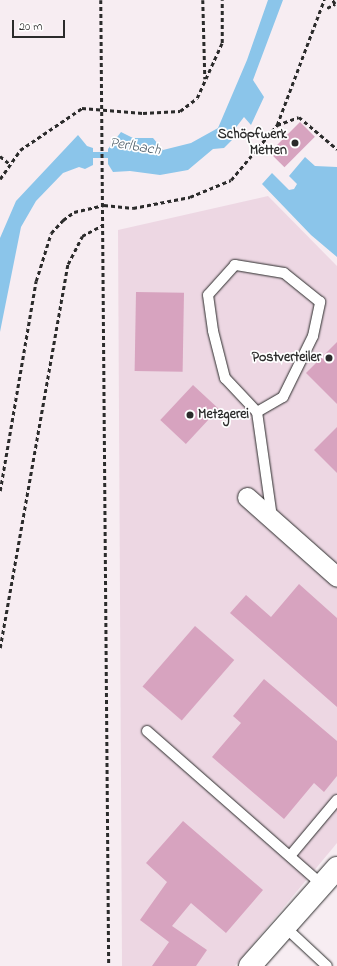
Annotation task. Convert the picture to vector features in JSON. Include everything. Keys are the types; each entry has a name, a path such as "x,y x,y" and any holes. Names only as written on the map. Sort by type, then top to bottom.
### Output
{"street":[{"path":"247,497 337,577"},
{"path":"250,966 337,868"}],"lane":[{"path":"257,412 283,397 313,336 320,302 284,273 235,265 208,295 213,331 225,378 257,412 272,519"},
{"path":"147,731 322,885"},
{"path":"290,856 337,800"},
{"path":"285,927 327,966"}],"path":[{"path":"101,0 101,110 104,205 109,966"},
{"path":"203,0 205,80"},
{"path":"0,179 20,150 82,108 142,113 180,111 197,98 222,43 222,0"},
{"path":"0,491 36,281 51,233 63,220 74,212 104,205 133,208 176,200 190,197 231,180 277,125 324,0"},
{"path":"327,8 335,4 332,0"},
{"path":"277,125 299,116 337,149"},
{"path":"0,156 10,164"},
{"path":"0,648 68,264 82,236 104,225"}],"shaded area":[{"path":"268,196 337,266 337,843 235,966 122,966 118,230"}],"water":[{"path":"268,0 283,0 253,80 264,97 251,125 244,117 231,134 232,140 224,148 213,149 188,170 160,175 130,171 113,172 108,164 108,149 121,132 133,138 153,138 163,150 191,143 218,128 247,60"},
{"path":"78,135 87,146 93,148 93,165 85,169 79,167 63,173 36,201 21,227 0,332 0,238 16,201"},
{"path":"305,157 315,166 337,167 337,257 311,235 262,184 272,173 289,190 294,189 297,184 289,176"}],"building":[{"name":"Schöpfwerk Metten","path":"300,122 315,137 284,167 270,152"},
{"path":"136,292 184,293 183,372 135,371"},
{"name":"Postverteiler","path":"337,342 337,404 306,373"},
{"name":"Metzgerei","path":"193,385 219,409 186,444 160,420"},
{"path":"337,427 337,473 314,450"},
{"path":"299,584 337,618 337,707 230,613 246,595 271,617"},
{"path":"195,626 234,660 182,720 143,686"},
{"path":"264,679 337,741 337,776 324,792 314,783 284,819 212,757 241,723 233,716"},
{"path":"183,821 263,890 226,933 191,903 172,926 207,950 196,966 152,966 169,942 140,920 167,882 146,863"}],"waterway":[{"name":"Perlbach","path":"85,155 115,155"}],"place":[{"name":"Schöpfwerk Metten","path":"295,143"},
{"name":"Postverteiler","path":"329,358"},
{"name":"Metzgerei","path":"190,415"}]}
